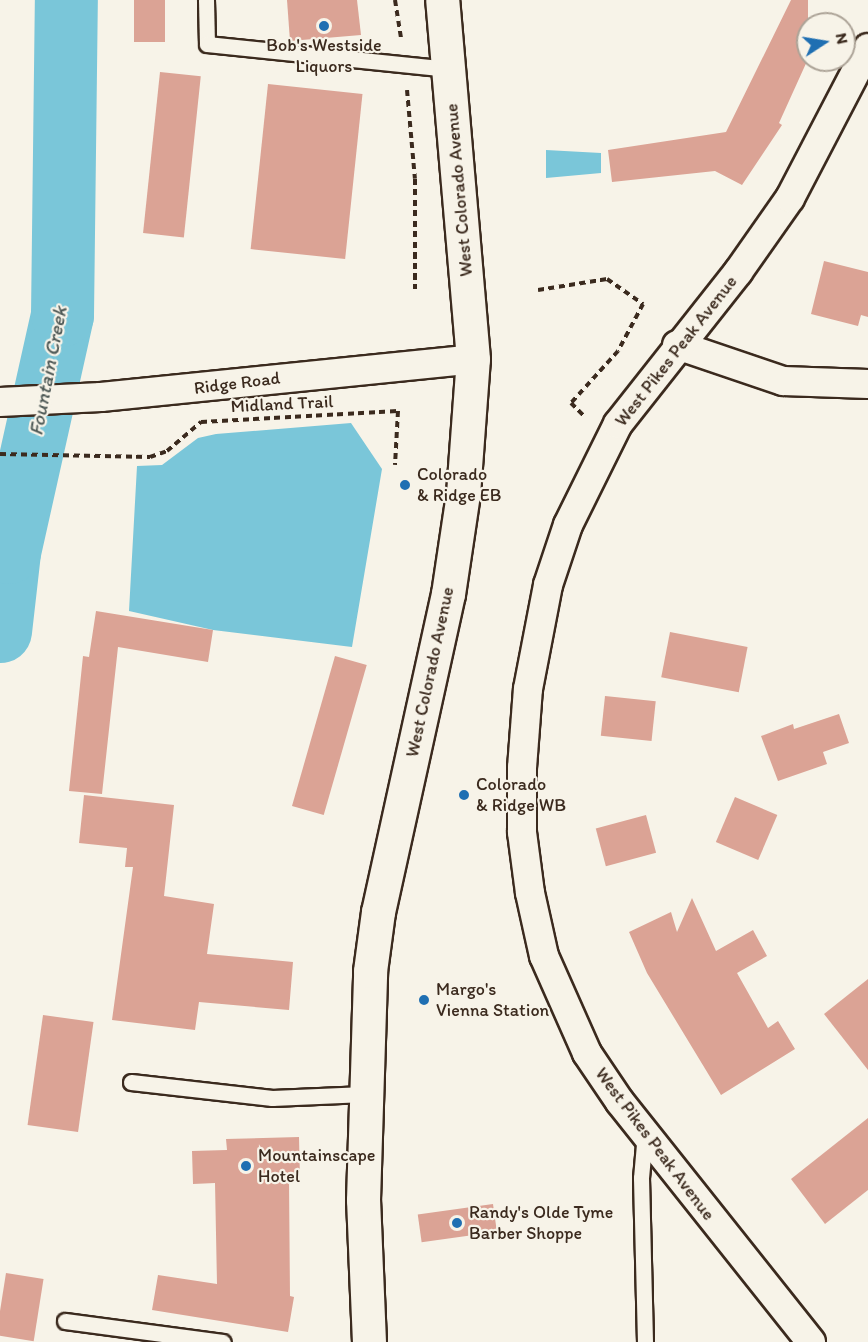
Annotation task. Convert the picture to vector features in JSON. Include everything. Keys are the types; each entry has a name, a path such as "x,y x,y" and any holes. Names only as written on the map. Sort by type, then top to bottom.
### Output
{"main road":[{"name":"West Colorado Avenue","path":"369,1342 363,1200 370,971 378,912 448,594 463,494 473,359 442,0"}],"street":[{"name":"West Pikes Peak Avenue","path":"811,1342 645,1133 587,1053 563,1005 544,956 530,893 522,832 528,689 548,585 568,525 618,424 678,345 738,272 790,198 868,48"},
{"path":"678,345 783,381 868,384"},
{"name":"Ridge Road","path":"0,402 101,397 473,359"}],"lane":[{"path":"206,0 207,44 449,69"},
{"path":"131,1082 272,1098 365,1094"},
{"path":"645,1133 641,1178 645,1342"},
{"path":"65,1321 223,1342"}],"path":[{"path":"395,0 404,63 415,178 415,290"},
{"path":"538,290 607,279 643,304 618,351 571,403 584,417 596,411 618,424"},
{"name":"Midland Trail","path":"0,454 150,457 167,451 201,422 398,411 395,465"}],"water":[{"path":"546,150 601,153 601,173 546,178"},
{"path":"351,423 382,469 352,647 213,630 129,611 137,466 162,465 198,438 216,434"}],"building":[{"path":"134,0 165,0 165,42 134,42"},
{"name":"Bob's Westside Liquors","path":"287,0 357,0 361,35 290,41"},
{"path":"791,0 808,0 808,12 796,12 796,72 802,72 779,123 782,125 742,185 715,171 612,182 608,150 726,132"},
{"path":"160,72 201,76 184,237 143,233"},
{"path":"268,84 362,94 345,259 251,249"},
{"path":"824,261 868,272 868,317 861,315 858,326 811,314"},
{"path":"96,611 213,630 208,662 118,647 102,794 69,791 83,656 89,657"},
{"path":"670,632 748,647 739,692 661,677"},
{"path":"335,656 367,665 324,815 292,806"},
{"path":"605,696 656,701 652,741 601,736"},
{"path":"839,714 849,743 823,752 827,764 778,781 761,736 793,724 794,729"},
{"path":"84,795 174,805 164,896 214,904 207,954 293,962 289,1010 199,1002 195,1030 112,1020 133,867 125,867 127,848 79,843"},
{"path":"735,797 777,815 758,860 716,842"},
{"path":"646,815 656,853 606,866 596,828"},
{"path":"692,898 716,951 753,930 767,956 737,973 768,1028 778,1021 795,1049 721,1095 647,973 629,932 671,912 677,932"},
{"path":"868,979 868,1070 824,1014"},
{"path":"43,1015 94,1022 78,1132 28,1125"},
{"path":"868,1118 868,1190 825,1224 791,1179"},
{"path":"299,1137 300,1180 289,1181 290,1296 294,1297 288,1332 152,1310 158,1275 217,1284 215,1183 193,1184 192,1151 227,1150 226,1139"},
{"name":"Randy's Olde Tyme Barber Shoppe","path":"493,1204 497,1232 422,1242 418,1215"},
{"path":"6,1273 44,1279 34,1341 0,1336 0,1311"}],"waterway":[{"name":"Fountain Creek","path":"0,631 9,552 62,315 66,0"}],"place":[{"name":"Bob's Westside Liquors","path":"324,26"},
{"name":"Colorado & Ridge EB","path":"405,485"},
{"name":"Colorado & Ridge WB","path":"464,795"},
{"name":"Margo's Vienna Station","path":"424,1000"},
{"name":"Mountainscape Hotel","path":"246,1166"},
{"name":"Randy's Olde Tyme Barber Shoppe","path":"457,1223"}]}
